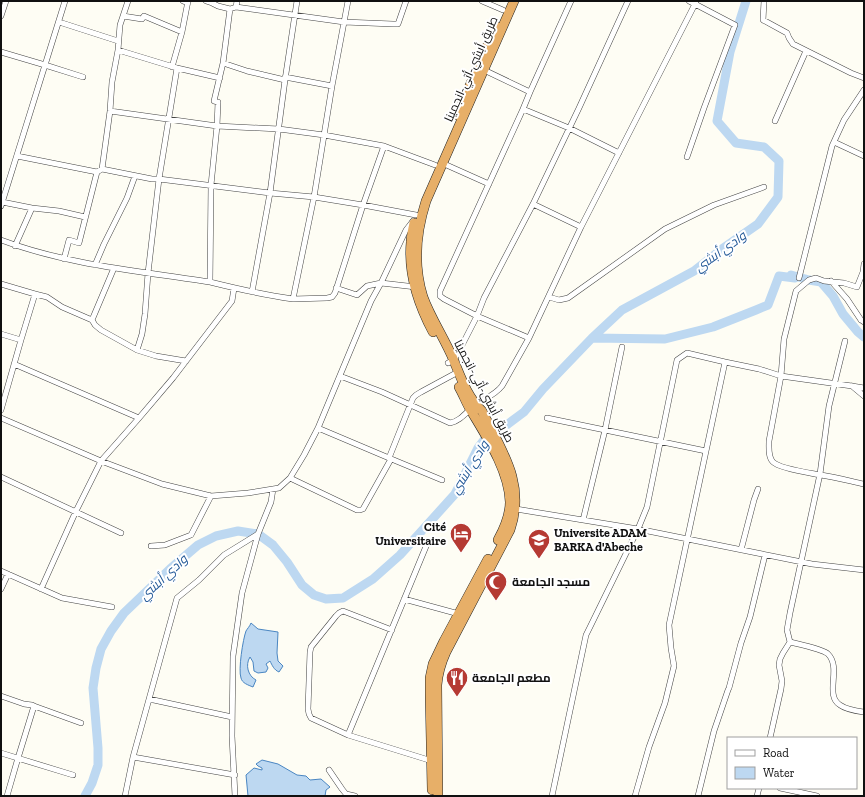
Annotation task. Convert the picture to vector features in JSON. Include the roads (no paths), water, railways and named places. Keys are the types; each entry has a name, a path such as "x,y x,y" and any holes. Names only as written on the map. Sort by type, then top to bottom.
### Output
{"highway":[{"path":"438,796 434,762 430,694 431,672 437,654 462,614 502,533 506,522 510,501 504,463 455,373 451,362 424,316 418,288 417,244 426,200 439,164 507,1"},
{"name":"طريق أبشي-أتي-انجمينا","path":"469,93 484,70 514,1"},
{"path":"418,288 413,281 411,264 411,243 415,217 421,198 439,164"},
{"name":"طريق أبشي-أتي-انجمينا","path":"462,614 510,530 516,509 515,484 504,463"},
{"path":"432,796 434,762"}],"street":[{"path":"1,16 6,1"},
{"path":"65,1 2,204 59,211 85,216"},
{"path":"102,169 120,25 128,1"},
{"path":"137,350 142,334 145,314 148,273 159,179 169,119 175,68 188,2 183,1"},
{"path":"206,1 214,2 218,6 344,22 398,24 406,1"},
{"path":"210,282 212,185 218,102 214,101 220,78 233,8 237,1"},
{"path":"252,292 270,193 297,1"},
{"path":"293,299 314,197 332,86 348,1"},
{"path":"482,1 503,10"},
{"path":"528,338 477,316 444,299 440,296 440,291 523,109 570,1"},
{"path":"451,362 457,355 533,204 628,1"},
{"path":"687,157 735,25 696,2 689,1"},
{"path":"764,1 763,20 787,33 793,44 864,78"},
{"path":"340,376 382,392 450,423 455,422 475,410 496,393 502,386 549,297 619,152 696,2"},
{"path":"123,16 142,19 144,16 182,32"},
{"path":"58,22 118,41"},
{"path":"118,50 175,68 220,78"},
{"path":"776,121 806,51"},
{"path":"1,52 82,77"},
{"path":"223,63 247,70 332,86"},
{"path":"484,70 530,92"},
{"path":"798,278 834,142 844,120 864,90"},
{"path":"523,109 569,128 619,152"},
{"path":"110,111 217,126 279,129 324,135 384,146 439,164 489,184"},
{"path":"834,142 864,156"},
{"path":"1,240 15,246 64,259 210,282 276,297 293,299 332,297 384,146"},
{"path":"1,418 162,484 211,496 248,493 279,488 290,478 318,428 371,301 406,230 415,217 363,204 152,179 102,169 97,172 17,156"},
{"path":"64,259 69,240 78,243 97,172"},
{"path":"95,265 127,198 135,176"},
{"path":"549,297 559,300 568,298 665,229 714,206 764,187"},
{"path":"533,204 582,227"},
{"path":"15,246 32,208"},
{"path":"857,287 863,272 864,264"},
{"path":"92,320 114,268"},
{"path":"864,288 844,283 824,281 816,278 809,280 796,292 784,339 782,376 768,441 771,459 774,464 803,472 820,474 864,484"},
{"path":"831,281 864,322"},
{"path":"336,288 357,294 367,286 381,283 418,288"},
{"path":"1,284 47,297 62,307 92,320 101,330 137,350 156,356 186,361"},
{"path":"41,589 101,460 173,378 232,301 234,288"},
{"path":"1,410 35,294"},
{"path":"1,334 21,340"},
{"path":"770,737 781,689 782,680 779,665 780,659 790,642 787,630 820,474 829,406 845,341"},
{"path":"583,520 605,430 622,347"},
{"path":"552,796 586,635 638,529 646,507 677,360 687,353 782,376 864,388"},
{"path":"635,796 649,747 665,703 674,666 669,625 725,362"},
{"path":"14,364 139,418"},
{"path":"290,478 357,510 363,509 390,458 413,398 455,373"},
{"path":"852,386 864,396"},
{"path":"546,418 706,451"},
{"path":"318,428 442,480"},
{"path":"1,477 121,533"},
{"path":"235,796 232,736 233,656 242,593 258,534 271,502 273,489"},
{"path":"741,550 758,489"},
{"path":"151,546 165,545 191,535 211,496"},
{"path":"516,509 638,529 822,566 864,570"},
{"path":"125,796 133,757 177,598 199,580 224,555 258,534"},
{"path":"348,735 427,544"},
{"path":"698,796 714,732 729,688 740,643 750,617 766,555"},
{"path":"1,571 62,598 112,607"},
{"path":"1,589 8,574"},
{"path":"404,599 462,614"},
{"path":"392,630 343,612 336,616 311,647 309,714 311,718 348,735 434,762"},
{"path":"790,642 822,650 827,653 834,667 833,695 836,702 845,708 864,712"},
{"path":"1,696 24,704 32,705 81,723"},
{"path":"149,699 232,717"},
{"path":"7,796 34,706"},
{"path":"1,753 73,775"},
{"path":"133,757 235,775"},
{"path":"328,770 346,794 355,796"},
{"path":"785,789 817,796"}],"water":[{"path":"251,623 258,629 278,632 278,661 283,666 279,672 274,669 270,661 266,664 268,668 266,672 258,673 254,671 253,662 250,657 248,660 248,670 251,676 256,680 253,687 243,681 240,674 240,662 246,631"},
{"path":"262,760 278,764 297,775 306,776 310,780 321,779 330,787 326,790 325,796 248,796 246,775 254,768 262,770 262,768 256,764"}],"waterway":[{"name":"وادي أبشي","path":"85,796 92,783 98,765 93,688 101,649 111,631 124,613 170,569 198,545 216,536 238,531 258,534 273,545 287,562 302,585 314,595 326,599 343,598 373,579 400,555 455,494 478,448 484,440 489,435 508,424 524,412 543,389 592,338 622,310 694,271 758,224 778,197 779,161 764,147 736,143 717,121 730,52 746,1"},
{"path":"791,275 821,282 833,296 843,314 864,337"},
{"path":"592,338 665,339 713,327 768,305 779,276 795,278"}],"place":[{"name":"Cité Universitaire","path":"461,554"},
{"name":"Universite ADAM BARKA d'Abeche","path":"539,560"},
{"name":"مسجد الجامعة","path":"496,602"},
{"name":"مطعم الجامعة","path":"457,698"}]}
